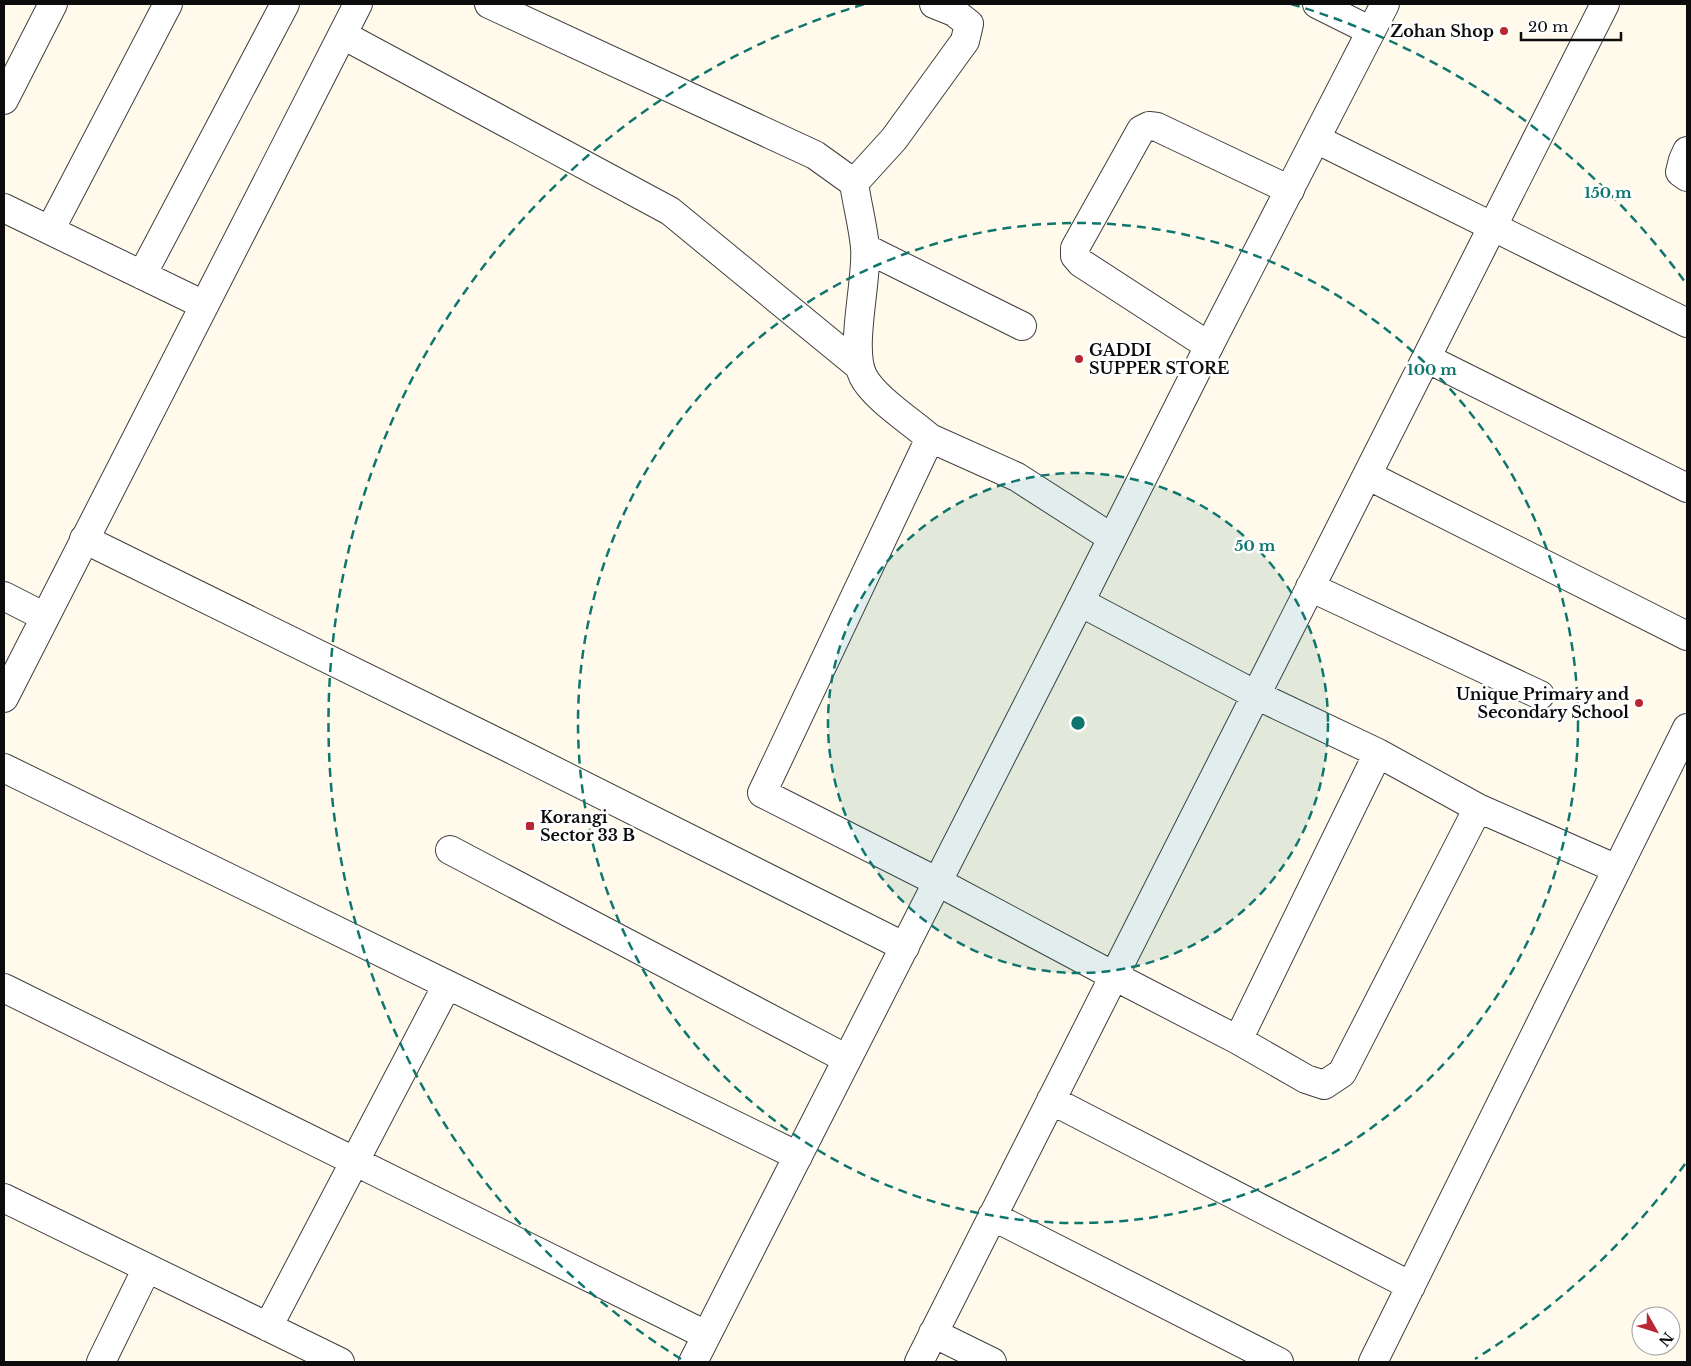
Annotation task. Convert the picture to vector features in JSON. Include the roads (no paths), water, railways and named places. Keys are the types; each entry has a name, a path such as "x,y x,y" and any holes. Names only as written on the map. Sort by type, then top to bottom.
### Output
{"street":[{"path":"4,100 53,4"},
{"path":"50,230 168,4"},
{"path":"142,275 285,4"},
{"path":"4,698 344,35 358,4"},
{"path":"489,4 815,154 854,183 865,248 859,344 860,367 863,377 874,392 930,438 1017,477 1112,538"},
{"path":"854,183 894,139 965,41 969,24 954,12 934,4"},
{"path":"1317,4 1371,31"},
{"path":"4,988 354,1161 699,1354 1209,346 1386,4"},
{"path":"919,1362 1605,4"},
{"path":"344,35 670,211 860,367"},
{"path":"1209,346 1082,263 1075,256 1075,248 1141,130 1149,126 1157,127 1290,190"},
{"path":"1316,139 1492,228 1687,323"},
{"path":"1687,151 1682,160 1680,172 1687,177"},
{"path":"4,208 204,305"},
{"path":"865,248 1022,326"},
{"path":"1426,358 1687,488"},
{"path":"930,438 762,793 938,882 1238,1040 1306,1079 1324,1085 1342,1073 1478,808"},
{"path":"1367,476 1687,636"},
{"path":"84,539 511,749 905,947"},
{"path":"1310,587 1540,695"},
{"path":"4,596 45,617"},
{"path":"1080,602 1256,694 1378,753 1478,808 1617,869"},
{"path":"1373,1362 1687,728"},
{"path":"1238,1040 1378,753"},
{"path":"4,768 798,1156"},
{"path":"450,850 847,1059"},
{"path":"268,1327 447,985"},
{"path":"1051,1100 1411,1286"},
{"path":"4,1198 340,1362"},
{"path":"992,1216 1279,1362"},
{"path":"101,1362 147,1268"},
{"path":"934,1333 992,1362"}],"place":[{"name":"Zohan Shop","path":"1504,31"},
{"name":"GADDI SUPPER STORE","path":"1079,359"},
{"name":"Unique Primary and Secondary School","path":"1639,703"},
{"name":"Korangi Sector 33 B","path":"530,826"}]}
